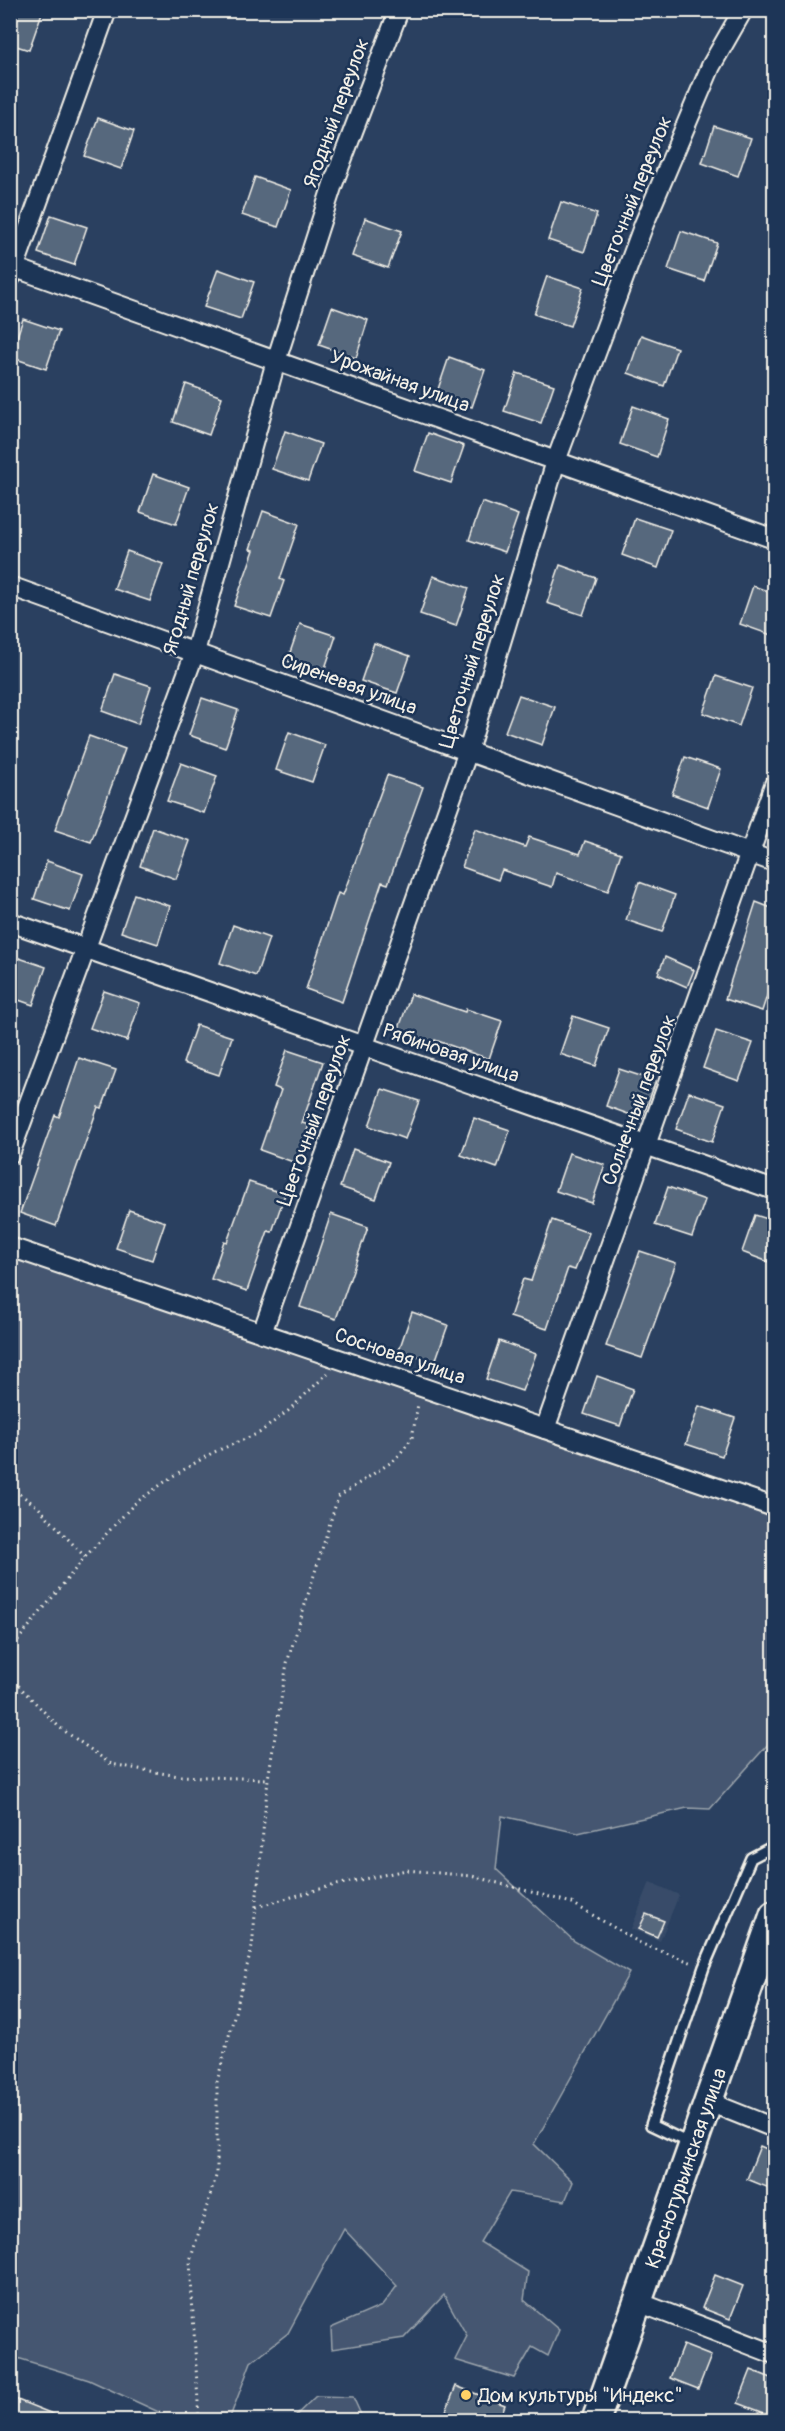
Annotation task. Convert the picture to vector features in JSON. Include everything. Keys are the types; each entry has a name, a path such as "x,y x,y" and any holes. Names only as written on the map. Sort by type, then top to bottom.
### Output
{"main road":[{"name":"Краснотурьинская улица","path":"596,2421 774,1915"}],"street":[{"path":"12,271 107,10"},
{"name":"Ягодный переулок","path":"10,1154 195,652 276,361 333,184 399,10"},
{"name":"Цветочный переулок","path":"261,1333 365,1046 468,751 556,461 644,224 711,66 743,10"},
{"name":"Урожайная улица","path":"12,271 276,361 774,540"},
{"name":"Сиреневая улица","path":"10,585 774,862"},
{"name":"Солнечный переулок","path":"545,1429 774,785"},
{"name":"Рябиновая улица","path":"10,922 774,1190"},
{"name":"Сосновая улица","path":"10,1247 774,1507"},
{"path":"709,2102 774,2128"},
{"path":"638,2302 774,2354"}],"lane":[{"path":"694,2145 651,2125 704,1967 751,1858 774,1846"}],"path":[{"path":"10,1650 86,1557 134,1504 172,1476 212,1452 259,1433 326,1376 340,1359"},
{"path":"199,2421 190,2261 217,2172 217,2082 252,1947 268,1779 287,1663 338,1497 396,1459 412,1438 418,1404 432,1391"},
{"path":"10,1487 38,1507 86,1557"},
{"path":"10,1677 59,1726 111,1764 178,1776 268,1779"},
{"path":"256,1907 327,1887 406,1870 472,1875 572,1903 642,1944 704,1967"}],"shaded area":[{"path":"10,1254 774,1518 774,1729 770,1742 710,1809 687,1808 578,1833 502,1816 496,1869 574,1941 629,1973 534,2144 573,2182 565,2201 510,2192 480,2242 528,2272 524,2300 559,2330 548,2356 532,2347 514,2378 455,2360 467,2336 444,2295 404,2338 332,2349 331,2328 382,2306 397,2286 344,2229 288,2333 251,2362 229,2420 176,2420 89,2380 11,2356"},
{"path":"650,1882 679,1895 660,1941 631,1929"},
{"path":"316,2396 353,2397 363,2419 291,2420"}],"building":[{"path":"10,10 43,10 29,50 10,44"},
{"path":"98,118 134,131 121,169 84,156"},
{"path":"714,126 751,138 738,176 702,163"},
{"path":"255,177 291,190 278,227 242,215"},
{"path":"561,202 597,214 584,252 548,240"},
{"path":"51,215 87,227 74,265 38,253"},
{"path":"365,218 402,231 388,268 352,256"},
{"path":"681,231 717,243 704,281 668,269"},
{"path":"218,269 254,282 241,319 204,307"},
{"path":"547,276 583,288 570,326 534,314"},
{"path":"332,307 368,320 356,358 319,345"},
{"path":"23,319 59,331 46,369 10,357"},
{"path":"641,335 677,348 664,386 628,373"},
{"path":"449,357 485,370 472,407 436,395"},
{"path":"517,373 554,385 541,423 504,411"},
{"path":"186,384 222,397 209,435 173,422"},
{"path":"633,406 669,419 657,457 620,444"},
{"path":"285,431 321,444 308,481 272,469"},
{"path":"428,433 464,446 451,483 415,471"},
{"path":"153,474 189,487 176,524 140,512"},
{"path":"482,502 518,515 505,552 469,540"},
{"path":"263,511 299,524 280,579 284,581 271,618 234,606 254,550 250,549"},
{"path":"635,518 671,530 658,568 622,555"},
{"path":"127,551 163,564 150,601 114,589"},
{"path":"560,565 596,578 583,615 547,603"},
{"path":"433,576 469,588 456,626 420,614"},
{"path":"753,586 774,593 774,636 740,624"},
{"path":"300,624 336,636 323,674 287,661"},
{"path":"374,643 410,656 397,693 361,681"},
{"path":"115,674 151,686 138,724 102,711"},
{"path":"716,676 752,688 739,726 703,713"},
{"path":"519,695 555,707 542,745 505,732"},
{"path":"202,698 238,710 225,748 189,735"},
{"path":"289,732 325,745 312,782 276,770"},
{"path":"89,736 125,749 91,842 55,830"},
{"path":"685,757 721,769 708,807 672,794"},
{"path":"181,763 217,776 204,813 167,801"},
{"path":"387,775 423,787 388,884 382,882 342,1002 306,989 338,893 343,895"},
{"path":"153,828 190,841 176,879 140,866"},
{"path":"475,829 525,847 529,837 580,854 585,841 621,853 608,891 556,873 552,887 502,870 498,880 462,867"},
{"path":"47,861 83,874 70,911 34,899"},
{"path":"639,882 675,895 662,932 626,920"},
{"path":"134,894 170,906 158,944 121,932"},
{"path":"756,902 774,909 774,974 762,1011 725,999"},
{"path":"233,925 269,938 256,976 220,963"},
{"path":"10,955 46,967 33,1005 10,997"},
{"path":"665,957 694,970 687,987 658,974"},
{"path":"104,991 140,1003 127,1041 90,1028"},
{"path":"411,994 465,1012 466,1009 502,1021 489,1059 435,1040 434,1044 398,1031"},
{"path":"573,1016 609,1028 596,1066 560,1054"},
{"path":"196,1025 232,1037 219,1075 183,1063"},
{"path":"716,1031 753,1043 739,1081 703,1068"},
{"path":"287,1050 323,1062 302,1123 309,1125 296,1163 260,1150 281,1090 274,1087"},
{"path":"79,1058 116,1070 102,1108 98,1107 56,1226 20,1213 55,1115 59,1117"},
{"path":"619,1069 656,1081 642,1119 606,1106"},
{"path":"382,1089 419,1101 405,1139 369,1126"},
{"path":"689,1092 725,1104 712,1142 676,1129"},
{"path":"474,1118 510,1130 497,1168 461,1155"},
{"path":"353,1149 389,1162 376,1199 340,1187"},
{"path":"569,1153 605,1165 592,1203 556,1191"},
{"path":"249,1182 285,1194 272,1232 268,1231 247,1291 211,1279"},
{"path":"668,1187 705,1200 692,1237 655,1225"},
{"path":"129,1210 165,1222 152,1260 116,1248"},
{"path":"331,1214 368,1227 336,1319 300,1307"},
{"path":"755,1215 774,1221 774,1264 742,1252"},
{"path":"552,1220 589,1233 575,1270 568,1268 547,1329 510,1317 523,1279 531,1281"},
{"path":"640,1251 676,1263 642,1358 606,1346"},
{"path":"412,1312 448,1325 435,1362 399,1350"},
{"path":"499,1341 536,1354 522,1391 486,1379"},
{"path":"597,1376 633,1389 620,1426 584,1414"},
{"path":"699,1406 735,1418 722,1456 686,1444"},
{"path":"646,1914 664,1921 657,1937 639,1929"},
{"path":"760,2146 774,2152 774,2190 747,2179"},
{"path":"715,2275 743,2286 730,2319 702,2308"},
{"path":"683,2345 711,2356 698,2389 670,2378"},
{"path":"751,2370 774,2379 774,2393 767,2414 738,2403"},
{"name":"Дом культуры \"Индекс\"","path":"456,2386 505,2405 499,2421 442,2421"},
{"path":"10,2397 68,2420 68,2421 10,2421"}],"place":[{"name":"Дом культуры \"Индекс\"","path":"466,2395"}]}
